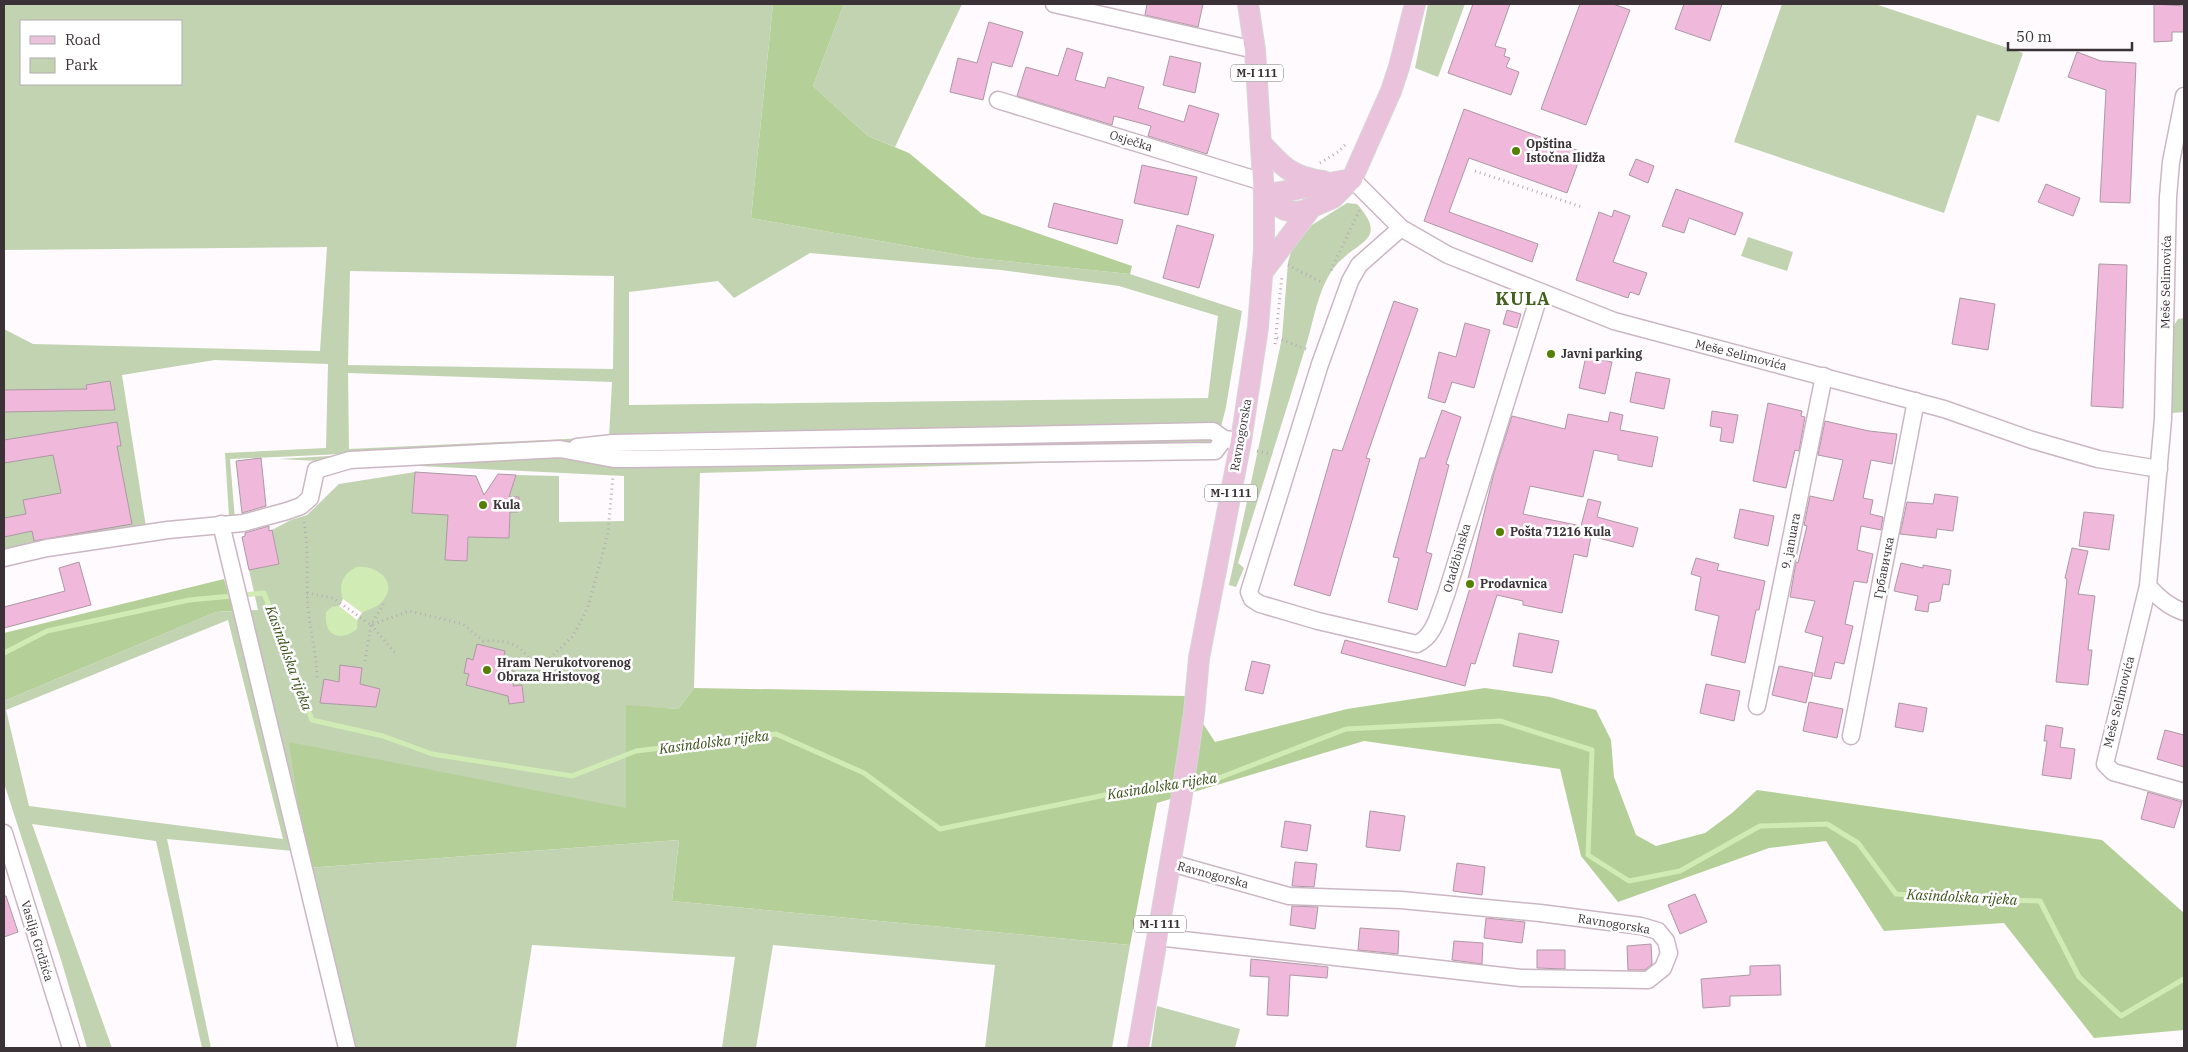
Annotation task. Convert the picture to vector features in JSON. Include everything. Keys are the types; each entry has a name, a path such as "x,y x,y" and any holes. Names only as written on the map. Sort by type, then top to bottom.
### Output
{"main road":[{"name":"Ravnogorska","path":"1138,1048 1181,801 1194,713 1199,658 1239,443 1258,328 1262,273 1263,189 1255,50 1248,4"},
{"path":"1263,189 1276,206 1294,212 1310,208 1333,198 1391,91 1400,67 1415,4"},
{"path":"1261,143 1282,166 1303,178 1342,181"},
{"path":"1263,189 1342,181"},
{"path":"1262,273 1310,208"}],"street":[{"path":"1054,4 1255,50"},
{"name":"Meše Selimovića","path":"2184,96 2171,162 2168,197 2162,419 2148,586 2105,764 2113,772 2184,792"},
{"name":"Osječka","path":"998,100 1263,189"},
{"name":"Meše Selimovića","path":"1342,181 1401,228 1448,255 1614,321 1916,401 2032,440 2098,459 2159,469"},
{"name":"Otadžbinska","path":"1401,228 1359,265 1350,281 1320,364 1248,592 1257,603 1318,621 1417,644 1427,640 1446,595 1540,293"},
{"name":"9. januara","path":"1758,706 1824,376"},
{"name":"Грбавичка","path":"1851,736 1916,401"},
{"path":"4,558 47,548 221,524 243,523 301,506 310,498 316,470 350,460 560,449 629,460 1175,452 1214,451 1239,443"},
{"path":"221,524 347,1048"},
{"path":"2148,586 2158,598 2184,612"},
{"name":"Vasilja Grdžića","path":"4,833 71,1048"},
{"name":"Ravnogorska","path":"1157,937 1520,978 1648,980 1663,968 1669,953 1666,941 1658,931 1641,926 1540,913 1402,900 1289,896 1171,863"}],"path":[{"path":"1317,164 1338,152 1350,140"},
{"path":"1475,171 1582,208"},
{"path":"1331,270 1362,204 1365,207"},
{"path":"1283,263 1323,283"},
{"path":"1274,348 1282,295 1282,271"},
{"path":"1276,338 1306,349"},
{"path":"1239,443 1272,454"},
{"path":"370,625 409,611 464,624 483,641 505,641 519,648 527,659 538,663 550,658 573,636 588,607 608,533 613,476"},
{"path":"301,506 307,553 307,593 317,666 317,680"},
{"path":"307,593 333,598 340,602 370,625 396,654"},
{"path":"365,661 370,625 384,603"}],"green space":[{"path":"4,4 773,4 751,218 976,258 1130,274 1242,311 1226,407 1213,458 700,473 694,688 678,709 626,706 626,808 307,868 679,840 672,901 1130,945 1112,1048 985,1048 995,965 773,945 756,1048 722,1048 735,957 532,945 516,1048 338,1048 293,851 167,839 211,1048 202,1048 156,841 32,824 112,1048 87,1048 62,963 4,783 4,701 216,612 258,610 249,570 279,564 272,530 291,520 307,515 339,484 415,472 412,513 448,515 446,559 467,561 469,524 486,537 509,538 510,512 518,512 518,497 509,497 516,475 559,476 559,522 624,521 624,476 279,459 429,450 230,459 235,520 4,556 4,329 33,344 320,351 327,247 4,250","holes":["810,253 1001,270 1119,286 1218,316 1208,398 629,405 629,292 718,281 734,298","350,271 614,276 613,369 348,365","215,360 328,364 326,448 225,453 229,517 146,527 122,375","348,373 612,382 609,437 349,449","228,620 283,839 29,806 6,710"]},
{"path":"844,4 962,4 895,147 868,136 813,86"},
{"path":"1428,4 1465,4 1438,77 1415,68"},
{"path":"1782,4 1875,4 2023,53 1999,122 1977,115 1944,213 1734,142"},
{"path":"1347,203 1357,204 1366,216 1370,225 1370,233 1367,239 1337,264 1330,273 1320,294 1238,563 1244,568 1236,587 1229,585 1282,338 1288,262 1292,249 1312,225"},
{"path":"1748,237 1793,252 1787,271 1741,256"},
{"path":"2184,318 2184,412 2172,413 2174,325 2178,319"},
{"path":"1157,1006 1240,1029 1235,1048 1151,1048"}],"shaded area":[{"path":"773,4 844,4 813,86 868,136 909,153 982,214 1132,266 1130,274 976,258 751,218"},
{"path":"357,567 373,569 379,573 388,583 388,589 386,596 379,605 359,616 357,629 351,633 339,636 330,631 327,626 326,612 332,607 339,606 343,599 341,589 343,580 348,573"},
{"path":"224,579 233,611 216,612 4,701 4,633"},
{"path":"694,688 1185,696 1215,742 1347,709 1485,688 1550,697 1596,710 1611,740 1614,777 1636,835 1656,846 1705,833 1732,813 1757,790 2102,840 2184,913 2184,1030 2094,1038 2004,923 1884,931 1826,841 1769,848 1618,902 1581,856 1560,769 1364,741 1157,803 1130,945 672,901 679,840 307,868 289,742 626,808 626,705 678,709"}],"pier":[{"path":"343,599 362,613 357,620 339,606"}],"building":[{"path":"1147,4 1203,4 1198,27 1145,15"},
{"path":"1473,4 1510,4 1495,46 1506,49 1504,56 1510,58 1506,67 1519,72 1511,95 1448,73"},
{"path":"1580,4 1613,4 1630,10 1586,125 1541,109"},
{"path":"1684,4 1722,4 1710,41 1675,29"},
{"path":"2154,4 2184,6 2184,32 2172,32 2172,41 2154,42"},
{"path":"989,22 1023,32 1012,67 992,62 983,100 950,92 958,58 977,63"},
{"path":"1067,48 1083,53 1075,80 1105,88 1108,77 1144,87 1138,108 1184,122 1189,105 1219,114 1207,154 1148,136 1151,126 1114,116 1112,125 1017,96 1026,67 1058,76"},
{"path":"2077,52 2101,61 2136,63 2130,203 2100,202 2106,90 2068,77"},
{"path":"1170,56 1201,63 1195,93 1163,85"},
{"name":"Opština Istočna Ilidža","path":"1464,109 1582,152 1567,193 1469,158 1449,212 1538,244 1532,262 1424,221"},
{"path":"1636,159 1654,166 1648,183 1629,175"},
{"path":"1142,165 1197,177 1188,215 1134,203"},
{"path":"2046,184 2080,198 2073,216 2038,202"},
{"path":"1676,189 1743,213 1735,235 1689,218 1684,233 1662,226"},
{"path":"1054,203 1123,220 1117,244 1048,227"},
{"path":"1614,210 1630,216 1613,262 1647,273 1639,295 1630,292 1628,298 1576,280 1599,212 1612,217"},
{"path":"1177,225 1214,235 1199,288 1163,278"},
{"path":"2099,264 2127,265 2123,408 2091,406"},
{"path":"1960,298 1995,304 1988,350 1952,344"},
{"path":"1394,301 1418,309 1366,458 1370,459 1330,596 1294,585 1333,449 1342,451"},
{"path":"1507,310 1521,314 1517,328 1503,324"},
{"path":"1465,323 1490,330 1474,388 1452,382 1445,403 1428,398 1439,352 1456,357"},
{"path":"1586,356 1612,362 1605,394 1579,388"},
{"path":"1636,372 1670,379 1664,409 1630,402"},
{"path":"110,381 115,410 4,412 4,390 87,389 86,385"},
{"path":"1768,403 1802,411 1801,416 1805,417 1799,451 1795,450 1786,488 1753,481"},
{"path":"1442,410 1461,417 1446,464 1449,465 1426,552 1432,554 1417,610 1388,602 1399,558 1393,557 1420,458 1425,458"},
{"path":"1712,411 1738,415 1733,443 1720,441 1722,428 1710,426"},
{"path":"1610,412 1623,415 1620,430 1658,437 1652,467 1618,460 1618,455 1594,450 1583,497 1530,486 1523,514 1581,526 1588,499 1601,502 1597,517 1638,528 1633,547 1591,536 1587,557 1574,554 1562,613 1523,605 1523,601 1497,595 1475,664 1471,663 1465,686 1341,653 1345,640 1446,667 1470,588 1466,587 1494,473 1512,416 1565,429 1568,414 1608,422"},
{"path":"1825,421 1869,431 1897,434 1892,464 1871,460 1863,498 1873,500 1870,514 1883,517 1881,530 1861,526 1857,550 1873,554 1867,583 1854,581 1845,624 1853,626 1844,664 1835,662 1831,679 1814,676 1823,637 1805,632 1815,601 1790,597 1796,562 1798,563 1807,526 1804,525 1810,496 1833,501 1843,460 1818,455"},
{"path":"117,422 121,446 117,446 132,524 34,541 32,531 4,537 4,518 26,514 23,500 61,493 53,455 4,463 4,440"},
{"path":"261,458 266,506 242,513 236,461"},
{"path":"415,472 476,476 484,495 498,474 516,475 509,497 519,497 518,512 510,512 509,538 468,537 467,561 445,560 448,515 412,513"},
{"path":"1935,494 1958,497 1953,531 1937,529 1936,538 1900,534 1907,502 1933,504"},
{"path":"1740,509 1774,516 1768,546 1734,538"},
{"path":"2084,512 2114,515 2109,550 2079,546"},
{"path":"269,526 269,531 272,530 279,564 249,570 242,537 245,536 245,533"},
{"path":"2072,548 2088,551 2078,594 2095,596 2088,650 2092,650 2088,685 2056,682 2067,579 2065,578"},
{"path":"1696,558 1719,564 1717,570 1765,581 1759,610 1756,610 1745,663 1711,655 1719,616 1695,610 1701,577 1691,574"},
{"path":"79,562 91,605 4,628 4,607 65,591 59,568"},
{"path":"1901,563 1923,568 1923,565 1951,570 1949,585 1943,584 1940,601 1929,603 1928,612 1915,610 1918,596 1894,591"},
{"path":"1519,633 1559,641 1552,673 1513,666"},
{"name":"Hram Nerukotvorenog Obraza Hristovog","path":"477,644 505,651 501,668 516,672 513,686 522,685 524,702 509,704 508,696 466,685 469,674 464,673 467,658 473,660"},
{"path":"1252,661 1270,665 1263,694 1245,690"},
{"path":"340,665 362,668 360,684 380,689 376,707 320,703 324,679 339,682"},
{"path":"1779,666 1813,673 1806,703 1772,695"},
{"path":"1706,684 1740,691 1734,721 1700,713"},
{"path":"1809,702 1843,709 1837,738 1803,731"},
{"path":"1899,703 1927,708 1923,732 1895,727"},
{"path":"2046,725 2063,728 2060,747 2075,749 2071,779 2042,775 2047,741 2044,741"},
{"path":"2165,730 2184,735 2184,767 2157,759"},
{"path":"2148,792 2182,802 2174,828 2141,819"},
{"path":"1370,811 1405,816 1400,851 1366,847"},
{"path":"1285,821 1311,825 1307,851 1281,847"},
{"path":"1295,862 1317,864 1314,887 1292,886"},
{"path":"1457,863 1485,867 1482,895 1453,891"},
{"path":"1695,894 1707,922 1680,934 1668,905"},
{"path":"4,896 6,896 18,932 4,937"},
{"path":"1292,906 1318,907 1315,929 1290,925"},
{"path":"1486,918 1525,922 1522,943 1484,938"},
{"path":"1360,928 1399,931 1398,954 1358,950"},
{"path":"1454,941 1483,943 1482,964 1452,960"},
{"path":"1651,944 1652,964 1645,970 1628,970 1627,946"},
{"path":"1537,950 1565,950 1565,969 1537,968"},
{"path":"1251,959 1328,967 1327,978 1290,975 1288,1016 1267,1015 1269,977 1250,976"},
{"path":"1780,965 1781,995 1730,996 1730,1006 1703,1008 1701,979 1750,975 1750,966"}],"waterway":[{"name":"Kasindolska rijeka","path":"4,653 47,631 189,600 264,593 312,720 383,736 432,754 572,776 636,751 776,734 864,773 940,829 1144,787 1179,784"},
{"name":"Kasindolska rijeka","path":"1187,783 1211,781 1346,729 1500,721 1592,750 1588,855 1629,881 1680,871 1760,826 1827,824 1858,843 1896,894 2040,901 2079,977 2121,1016 2184,979"}],"place":[{"name":"Opština Istočna Ilidža","path":"1516,151"},
{"name":"Javni parking","path":"1551,354"},
{"name":"Kula","path":"483,505"},
{"name":"Pošta 71216 Kula","path":"1500,532"},
{"name":"Prodavnica","path":"1470,584"},
{"name":"Hram Nerukotvorenog Obraza Hristovog","path":"487,670"}],"district":[{"name":"KULA","path":"1523,299"}]}
